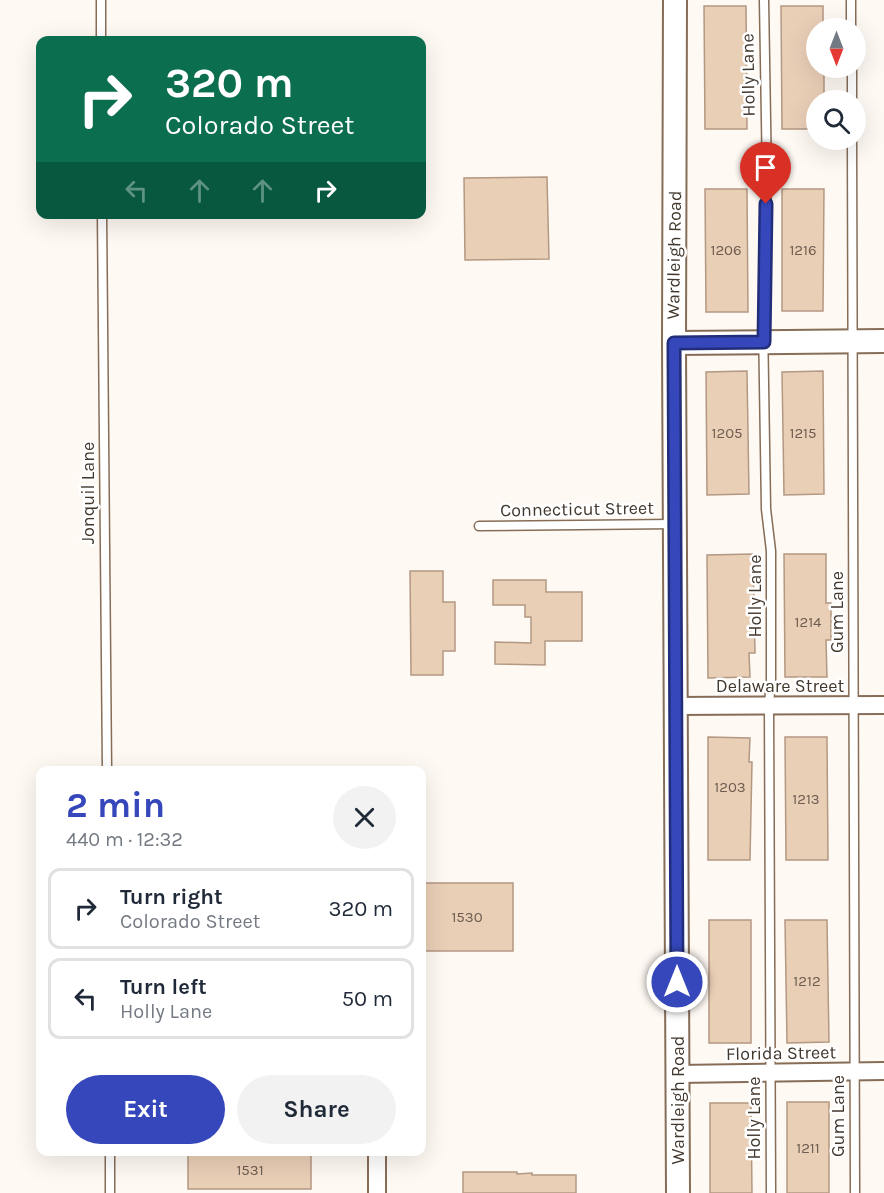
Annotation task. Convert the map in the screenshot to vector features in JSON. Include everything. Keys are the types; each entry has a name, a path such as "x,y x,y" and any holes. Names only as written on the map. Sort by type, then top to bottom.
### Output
{"main road":[{"name":"Wardleigh Road","path":"675,0 674,343 678,1193"},
{"path":"674,343 884,341"}],"street":[{"name":"Delaware Street","path":"675,706 884,705"},
{"name":"Florida Street","path":"678,1074 884,1071"},
{"path":"377,1156 377,1193"}],"lane":[{"path":"101,0 101,36"},
{"name":"Holly Lane","path":"764,0 767,180 764,342 766,509 771,550 769,705 771,1193"},
{"path":"851,0 851,18"},
{"name":"Gum Lane","path":"852,150 855,1193"},
{"name":"Jonquil Lane","path":"102,219 107,766"},
{"name":"Connecticut Street","path":"479,526 675,524"},
{"path":"110,1156 110,1193"}],"building":[{"path":"704,6 746,6 747,129 705,129"},
{"path":"781,6 823,6 823,18 806,18 806,78 824,78 824,90 806,90 806,129 782,129"},
{"path":"547,177 549,259 465,260 464,178"},
{"path":"705,189 747,189 748,312 706,312"},
{"path":"782,189 824,189 823,311 782,311"},
{"path":"747,371 749,494 707,495 706,372"},
{"path":"823,371 824,494 784,495 782,372"},
{"path":"753,554 755,653 749,653 750,677 708,678 707,555"},
{"path":"784,554 826,554 826,603 831,603 831,640 826,640 827,677 785,677"},
{"path":"410,571 443,571 443,602 455,602 455,651 443,651 443,675 411,675"},
{"path":"493,580 546,580 546,592 582,592 582,641 545,641 545,665 495,664 495,642 531,643 531,617 525,617 525,605 493,605"},
{"path":"708,737 750,738 749,762 752,762 750,860 708,860"},
{"path":"785,737 827,737 828,860 786,860"},
{"path":"426,883 513,883 513,951 426,951"},
{"path":"709,920 751,920 751,1043 709,1043"},
{"path":"785,920 827,920 829,1042 787,1043"},
{"path":"787,1102 829,1102 829,1193 787,1193"},
{"path":"710,1103 751,1103 752,1193 710,1193"},
{"path":"188,1156 311,1156 311,1189 188,1189"},
{"path":"463,1172 576,1175 576,1193 463,1193"}],"route":[{"path":"677,982 674,343 764,342 766,204"}]}
